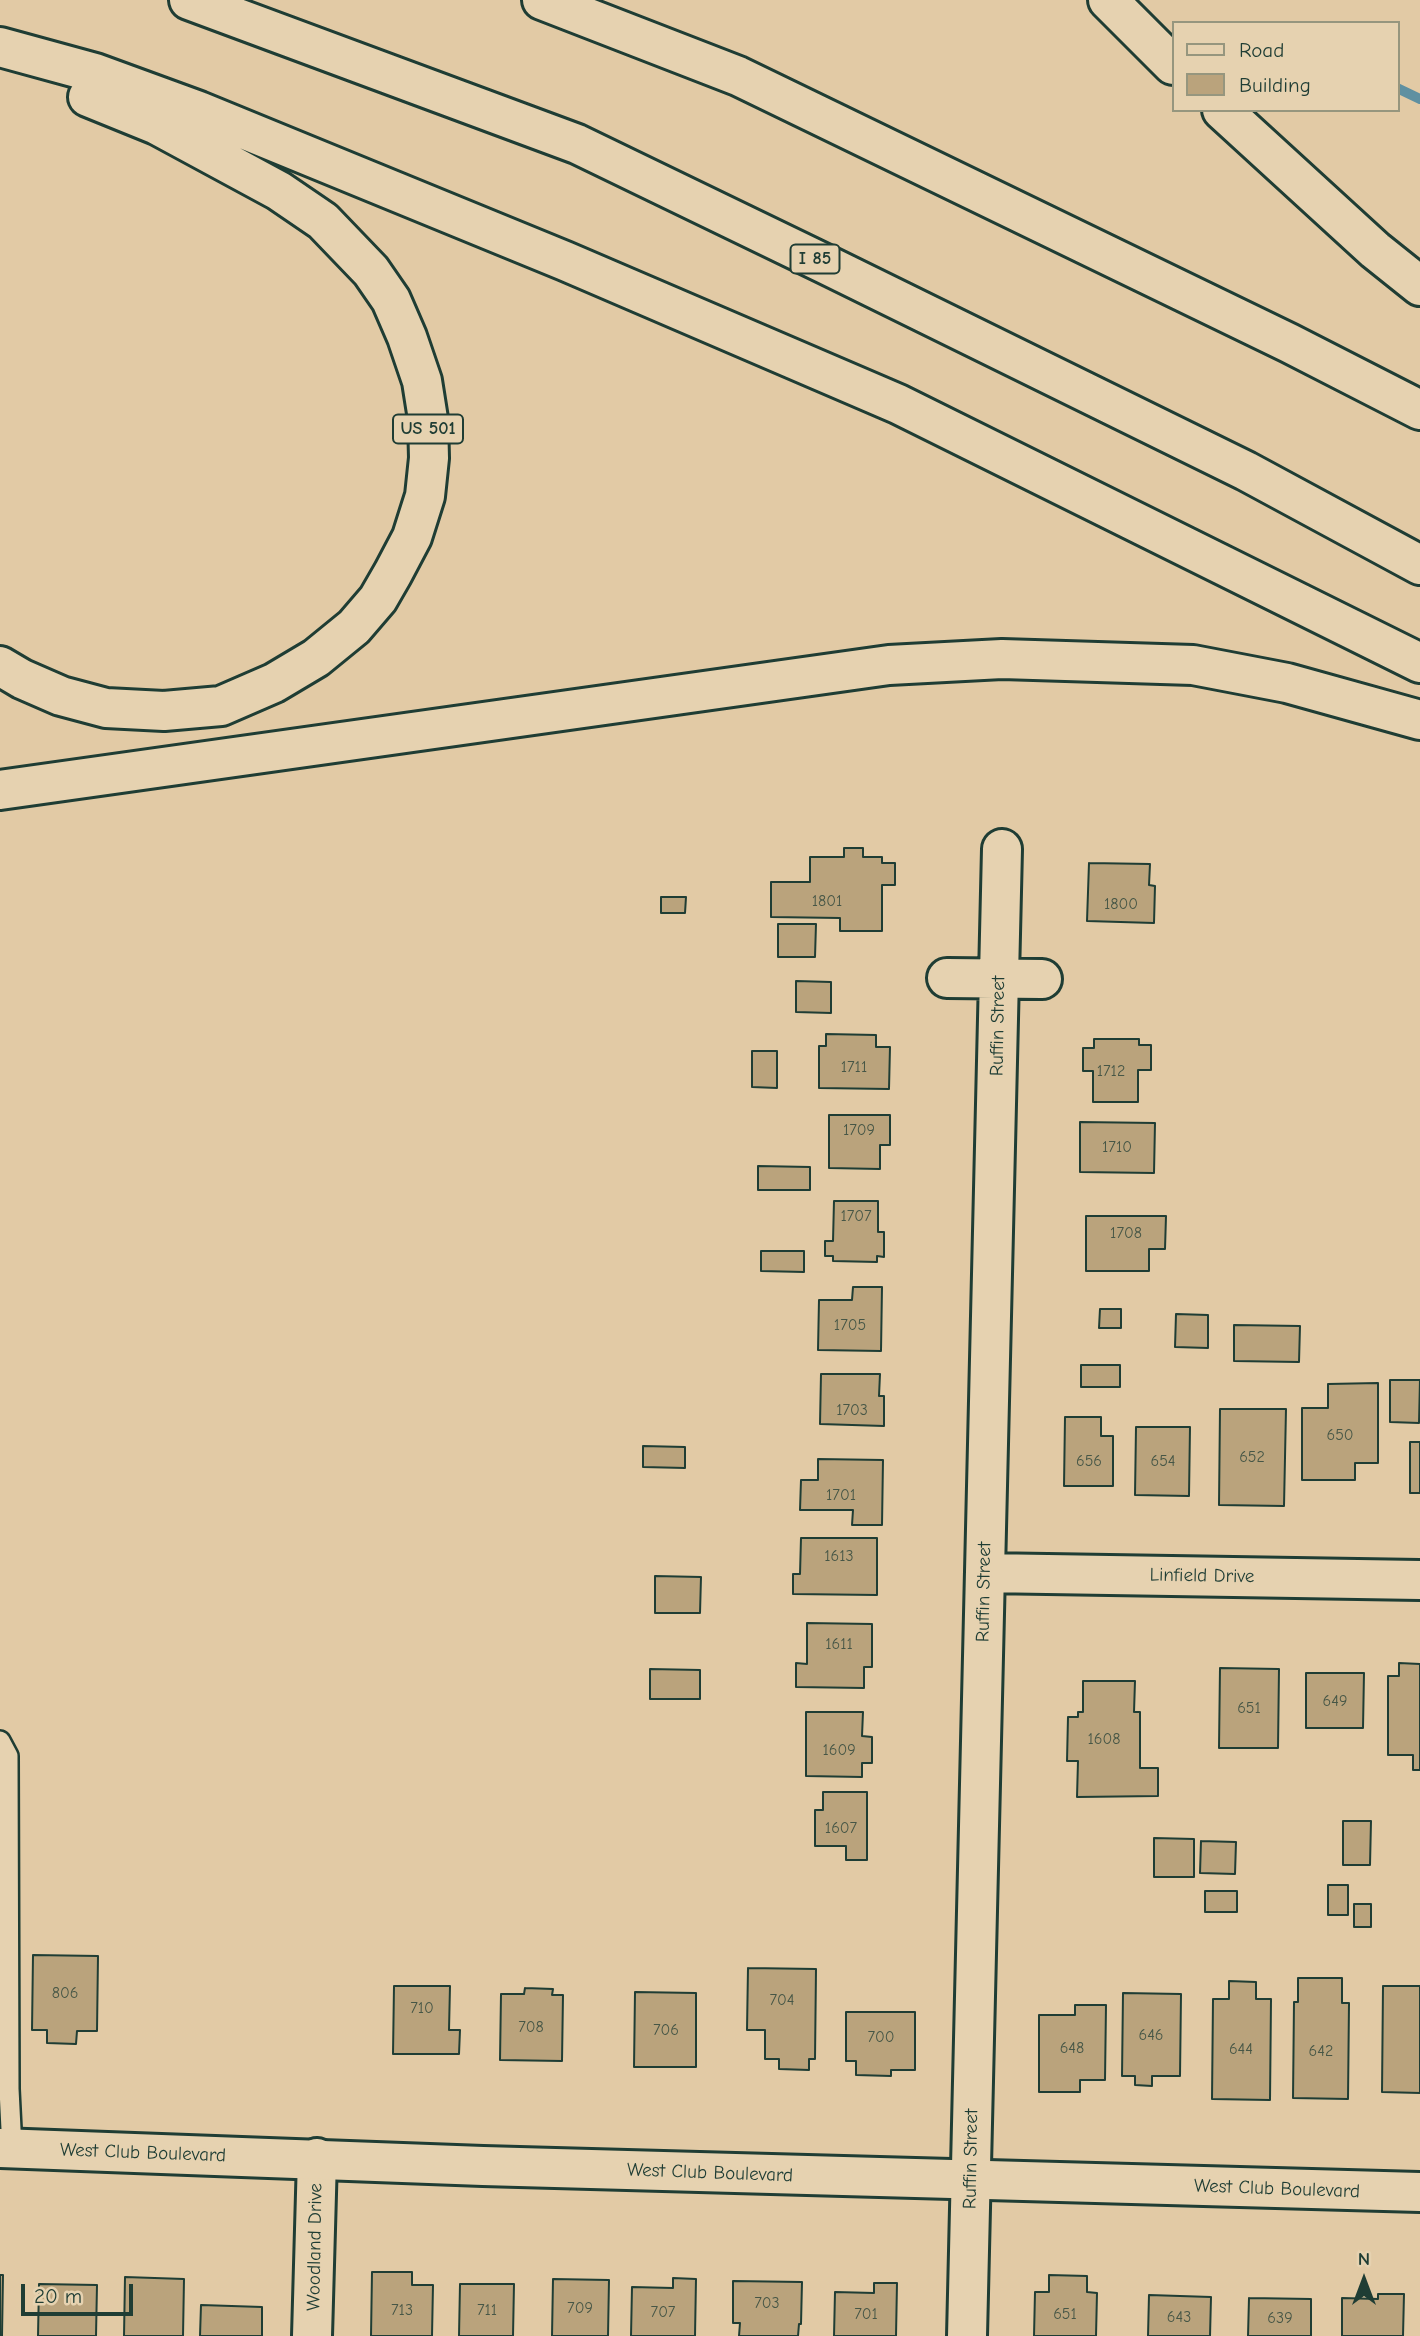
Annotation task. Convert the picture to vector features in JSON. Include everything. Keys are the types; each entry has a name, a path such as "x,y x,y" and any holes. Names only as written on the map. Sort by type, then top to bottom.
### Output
{"main road":[{"name":"I 85","path":"189,0 577,144 1247,471 1420,565"},
{"path":"541,0 738,76 1277,337 1420,410"},
{"path":"1108,0 1172,64"},
{"path":"0,47 95,72 199,111 565,261 898,404 1420,663"},
{"name":"US 501","path":"0,56 157,125 279,191 323,221 371,271 391,300 408,337 422,381 428,419 429,458 425,496 412,537 378,599 354,627 316,658 274,683 221,706 164,711 106,708 61,696 0,666"},
{"path":"1224,112 1375,250 1420,286"},
{"path":"0,790 862,668 1002,659 1193,665 1287,683 1420,720"},
{"name":"Ruffin Street","path":"967,2336 1002,849"},
{"path":"947,978 1042,979"},
{"name":"Linfield Drive","path":"985,1573 1420,1580"},
{"name":"West Club Boulevard","path":"6,2148 497,2166 1420,2192"},
{"name":"Woodland Drive","path":"313,2336 317,2158"}],"lane":[{"path":"0,1741 8,1756 9,2075 6,2148"}],"building":[{"path":"844,848 863,848 863,857 882,857 882,863 895,863 895,885 882,885 882,931 840,931 840,918 771,917 771,882 810,882 810,857 844,857"},
{"path":"1089,863 1150,864 1149,885 1155,886 1154,923 1087,921"},
{"path":"661,897 686,897 685,913 661,913"},
{"path":"778,924 816,924 815,957 778,957"},
{"path":"796,981 831,982 831,1013 796,1012"},
{"path":"826,1034 876,1035 876,1047 890,1047 889,1089 819,1088 819,1046 826,1046"},
{"path":"1094,1039 1139,1039 1139,1045 1151,1045 1151,1070 1138,1070 1138,1102 1093,1102 1093,1071 1083,1071 1083,1048 1094,1048"},
{"path":"752,1051 777,1051 777,1088 752,1087"},
{"path":"829,1115 890,1115 890,1145 880,1145 880,1169 829,1168"},
{"path":"1080,1122 1155,1123 1154,1173 1080,1172"},
{"path":"758,1166 810,1167 810,1190 758,1190"},
{"path":"834,1201 878,1201 878,1232 884,1232 884,1257 877,1256 877,1262 833,1261 833,1256 825,1256 825,1241 833,1241"},
{"path":"1086,1216 1166,1216 1165,1249 1149,1249 1149,1271 1086,1271"},
{"path":"761,1251 804,1251 804,1272 761,1271"},
{"path":"853,1287 882,1287 881,1351 818,1350 819,1300 852,1300"},
{"path":"1100,1309 1121,1309 1121,1328 1099,1328"},
{"path":"1176,1314 1208,1315 1208,1348 1175,1347"},
{"path":"1234,1325 1300,1326 1299,1362 1234,1361"},
{"path":"1081,1365 1120,1365 1120,1387 1081,1387"},
{"path":"821,1374 880,1374 879,1396 884,1396 884,1426 820,1424"},
{"path":"1390,1380 1420,1380 1419,1423 1390,1422"},
{"path":"1378,1383 1378,1463 1355,1463 1355,1480 1302,1480 1302,1408 1328,1408 1328,1384"},
{"path":"1220,1409 1286,1409 1284,1506 1219,1505"},
{"path":"1065,1417 1101,1417 1101,1436 1113,1436 1113,1486 1064,1486"},
{"path":"1136,1427 1190,1427 1189,1496 1135,1495"},
{"path":"1410,1442 1420,1442 1420,1493 1410,1493"},
{"path":"643,1446 685,1447 685,1468 643,1467"},
{"path":"818,1459 883,1460 882,1525 852,1525 853,1510 800,1510 801,1480 818,1480"},
{"path":"801,1538 877,1538 877,1595 793,1594 793,1574 800,1574"},
{"path":"655,1576 701,1577 700,1613 655,1613"},
{"path":"807,1623 872,1624 872,1667 864,1667 864,1688 796,1687 796,1663 807,1664"},
{"path":"1399,1663 1420,1664 1420,1770 1413,1770 1413,1755 1388,1755 1388,1676 1399,1676"},
{"path":"1220,1668 1279,1669 1278,1748 1219,1748"},
{"path":"650,1669 700,1670 700,1699 650,1699"},
{"path":"1306,1673 1364,1673 1363,1728 1306,1728"},
{"path":"1083,1681 1135,1681 1134,1712 1140,1712 1140,1768 1158,1768 1158,1796 1077,1797 1078,1761 1067,1761 1068,1717 1078,1717 1078,1712 1083,1712"},
{"path":"806,1712 863,1712 862,1736 872,1737 872,1763 862,1763 862,1777 806,1776"},
{"path":"823,1792 867,1792 867,1860 846,1860 846,1846 815,1846 815,1810 823,1810"},
{"path":"1343,1821 1371,1821 1370,1865 1343,1865"},
{"path":"1154,1838 1194,1839 1194,1877 1154,1877"},
{"path":"1201,1841 1236,1842 1235,1874 1200,1873"},
{"path":"1328,1885 1348,1885 1348,1915 1328,1915"},
{"path":"1205,1891 1237,1891 1237,1912 1205,1912"},
{"path":"1354,1904 1371,1904 1371,1927 1354,1927"},
{"path":"33,1955 98,1956 97,2031 77,2031 76,2044 47,2043 47,2030 32,2030"},
{"path":"748,1968 816,1969 815,2059 809,2059 809,2070 779,2069 779,2059 765,2059 765,2030 747,2030"},
{"path":"1298,1978 1342,1978 1342,2003 1349,2003 1348,2099 1293,2098 1294,2002 1298,2002"},
{"path":"1229,1981 1256,1982 1256,1999 1271,1999 1270,2100 1212,2099 1213,1999 1229,1999"},
{"path":"394,1986 450,1986 449,2030 460,2030 459,2054 393,2054"},
{"path":"1383,1986 1420,1986 1420,2093 1382,2092"},
{"path":"525,1988 553,1989 552,1995 563,1995 562,2061 500,2060 501,1994 524,1994"},
{"path":"635,1992 696,1993 696,2067 634,2067"},
{"path":"1123,1993 1181,1994 1180,2076 1152,2076 1152,2086 1135,2085 1135,2076 1122,2076"},
{"path":"1075,2005 1106,2005 1105,2080 1080,2080 1080,2092 1039,2092 1039,2015 1075,2015"},
{"path":"846,2012 915,2012 915,2070 891,2070 891,2076 856,2075 856,2061 846,2061"},
{"path":"372,2272 412,2272 412,2285 433,2285 432,2336 371,2336"},
{"path":"0,2275 3,2275 2,2336 0,2336"},
{"path":"1049,2275 1087,2276 1087,2292 1097,2293 1096,2336 1034,2336 1035,2292 1049,2292"},
{"path":"125,2277 184,2279 183,2336 124,2336"},
{"path":"673,2278 696,2279 695,2336 631,2336 632,2287 673,2288"},
{"path":"553,2279 609,2280 608,2336 552,2336"},
{"path":"733,2281 802,2282 801,2324 798,2336 739,2336 740,2323 733,2323"},
{"path":"874,2283 897,2283 896,2336 834,2336 835,2292 874,2293"},
{"path":"39,2284 97,2285 96,2336 38,2336"},
{"path":"460,2284 514,2284 513,2336 459,2336"},
{"path":"1378,2294 1404,2294 1403,2336 1342,2336 1342,2298 1378,2299"},
{"path":"1149,2295 1211,2297 1210,2336 1148,2336"},
{"path":"1249,2298 1311,2299 1311,2336 1248,2336"},
{"path":"201,2305 262,2307 262,2336 200,2336"}],"waterway":[{"path":"1399,89 1420,99"}]}
